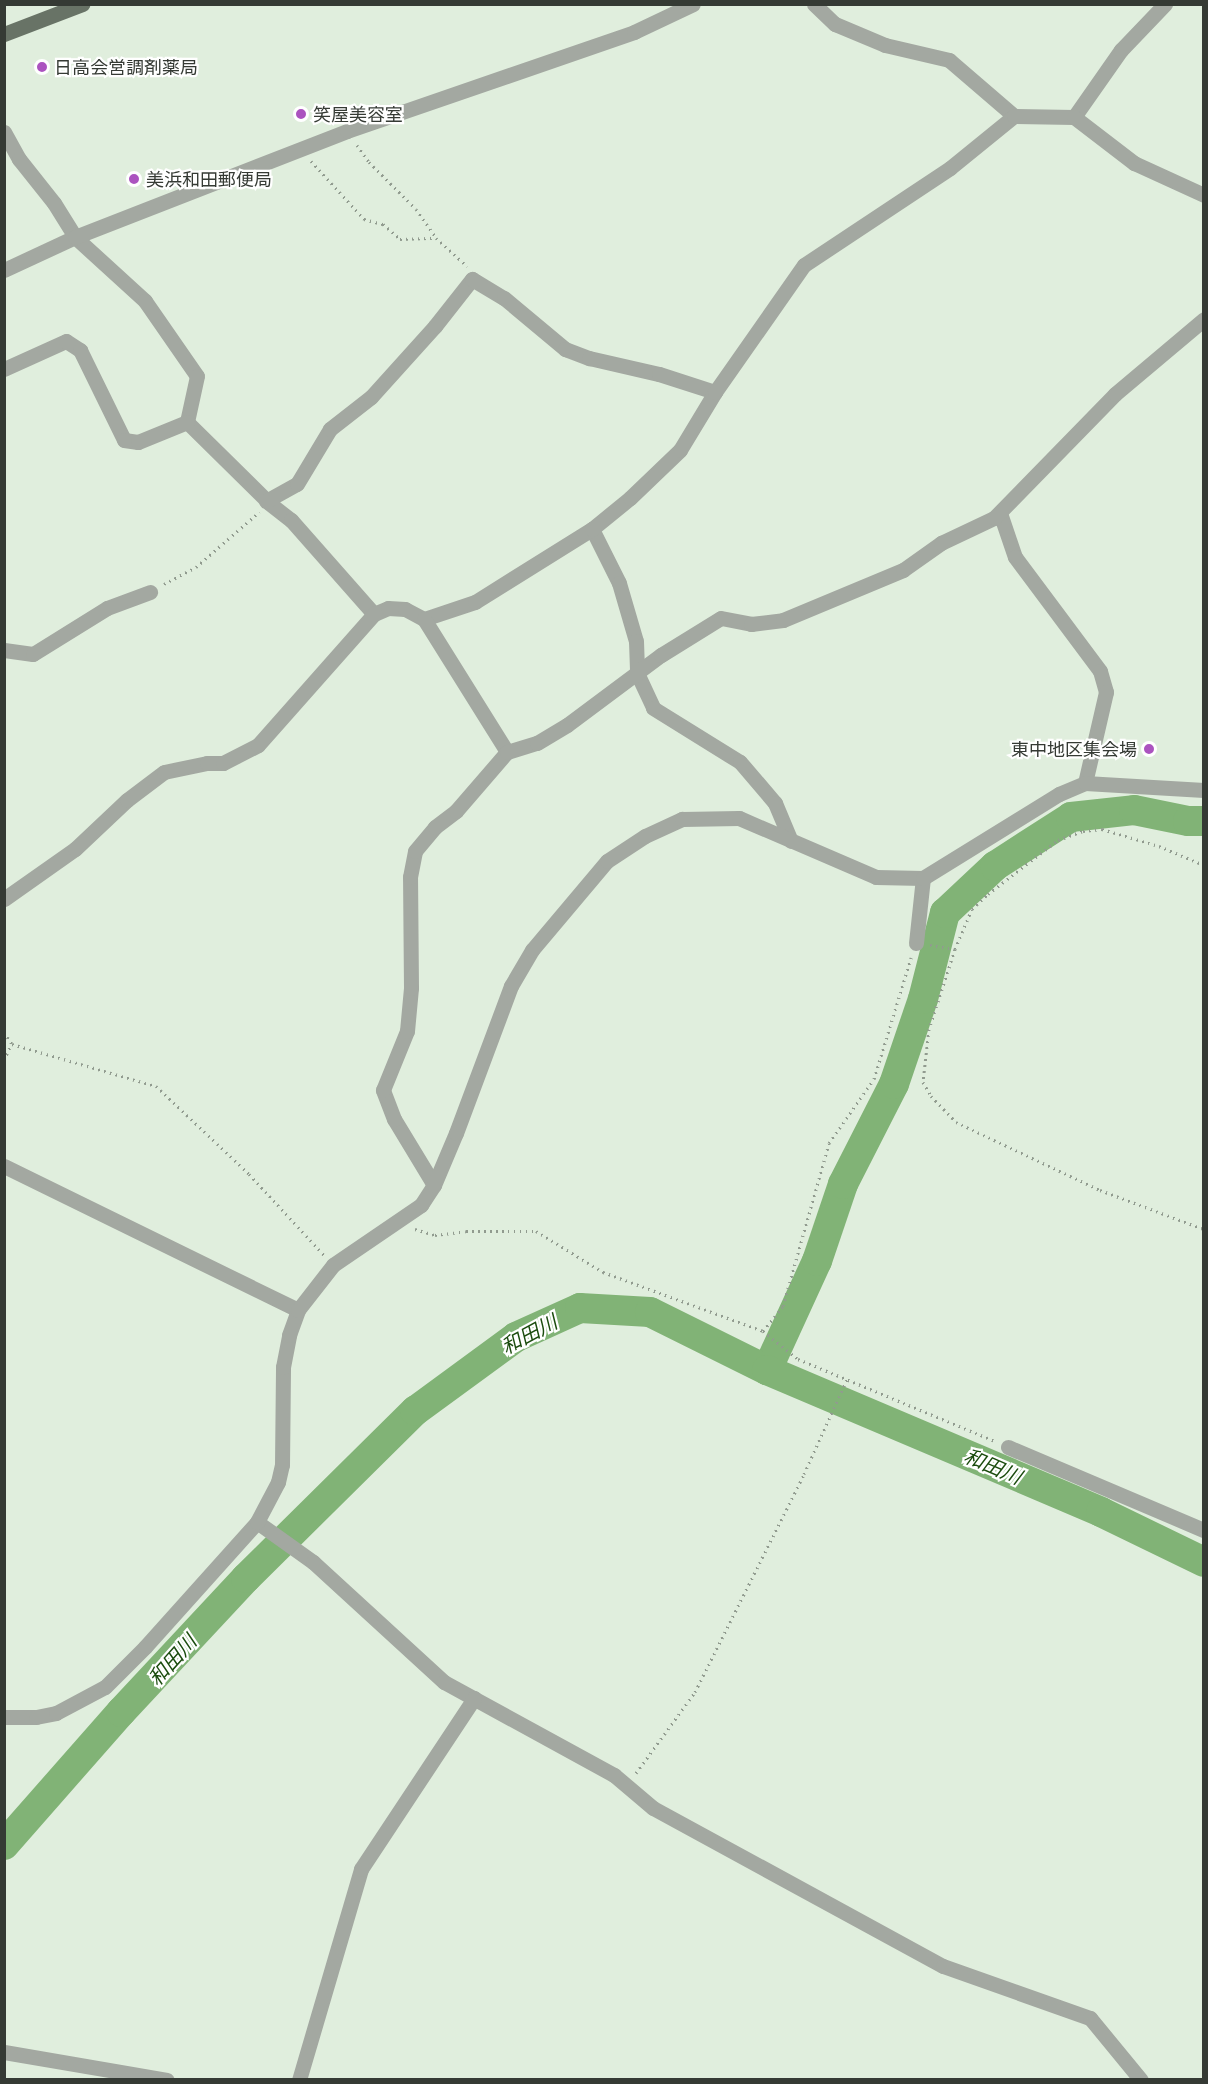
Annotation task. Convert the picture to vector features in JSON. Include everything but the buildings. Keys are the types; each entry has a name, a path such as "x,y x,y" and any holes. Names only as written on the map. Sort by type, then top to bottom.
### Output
{"main road":[{"path":"4,34 82,4"}],"street":[{"path":"4,270 75,237 347,131 634,32 693,4"},
{"path":"814,4 835,24 885,45 949,60 1014,116 1074,117 1134,163 1203,195"},
{"path":"1074,117 1121,50 1165,4"},
{"path":"424,619 475,602 592,529 630,498 680,450 715,392 804,265 950,168 1014,116"},
{"path":"4,132 19,159 54,203 75,237 145,301 197,376 187,422"},
{"path":"268,502 297,484 330,429 371,397 435,326 472,279 504,298 565,349 589,358 659,374 715,392"},
{"path":"434,1185 394,1119 383,1090 408,1031 411,988 410,876 415,851 435,827 456,811 507,752 537,743 567,725 637,673 721,618 751,624 783,620 903,570 941,543 1000,513 1115,394 1203,319"},
{"path":"4,369 66,341 80,350 124,440 138,442 187,422"},
{"path":"187,422 268,502 291,520 374,614"},
{"path":"1000,513 1015,557 1100,670 1106,692 1085,783"},
{"path":"592,529 619,583 636,641 637,673 653,708 741,762 774,803 791,841"},
{"path":"4,650 33,654 107,608 150,592"},
{"path":"4,899 75,849 127,800 164,772 223,762 258,745 374,614 388,608 405,609 424,619 507,752"},
{"path":"4,1717 36,1717 56,1713 105,1687 262,1526 282,1465 284,1367 289,1335 298,1310 333,1265 421,1204 434,1185 512,986 532,950 607,861 645,836 682,819 739,818 876,877 923,878 1059,794 1085,783 1203,790"},
{"path":"916,943 923,878"},
{"path":"4,1166 298,1310"},
{"path":"1008,1447 1203,1530"},
{"path":"262,1526 314,1563 444,1682 614,1775 653,1808 943,1966 1090,2018 1141,2079"},
{"path":"299,2079 361,1869 474,1698"},
{"path":"4,2052 167,2079"}],"path":[{"path":"347,131 369,162 416,209 436,238 466,265 472,279"},
{"path":"304,148 309,159 364,219 382,224 400,239 436,238"},
{"path":"150,592 196,567 268,502"},
{"path":"1203,864 1159,846 1102,829 1083,831 1058,840 988,894 972,909 955,949 929,1029 923,1082 931,1096 956,1122 1100,1190 1203,1228"},
{"path":"763,1331 783,1306 829,1143 874,1079 916,943 955,949"},
{"path":"4,1032 12,1044 156,1086 249,1174 333,1265"},
{"path":"4,1060 12,1044"},
{"path":"396,1223 435,1235 466,1231 536,1231 603,1272 763,1331 798,1359 1008,1447"},
{"path":"627,1786 695,1692 794,1494 847,1379"}],"waterway":[{"path":"767,1370 817,1261 843,1184 894,1084 923,999 945,913 995,866 1071,817 1134,810 1188,821 1204,821"},
{"name":"和田川","path":"4,1845 121,1712 246,1578 415,1411 516,1337 580,1308 650,1312 767,1370 1101,1512 1204,1562"}],"place":[{"name":"日高会営調剤薬局","path":"42,67"},
{"name":"笑屋美容室","path":"301,114"},
{"name":"美浜和田郵便局","path":"134,179"},
{"name":"東中地区集会場","path":"1149,749"}]}
